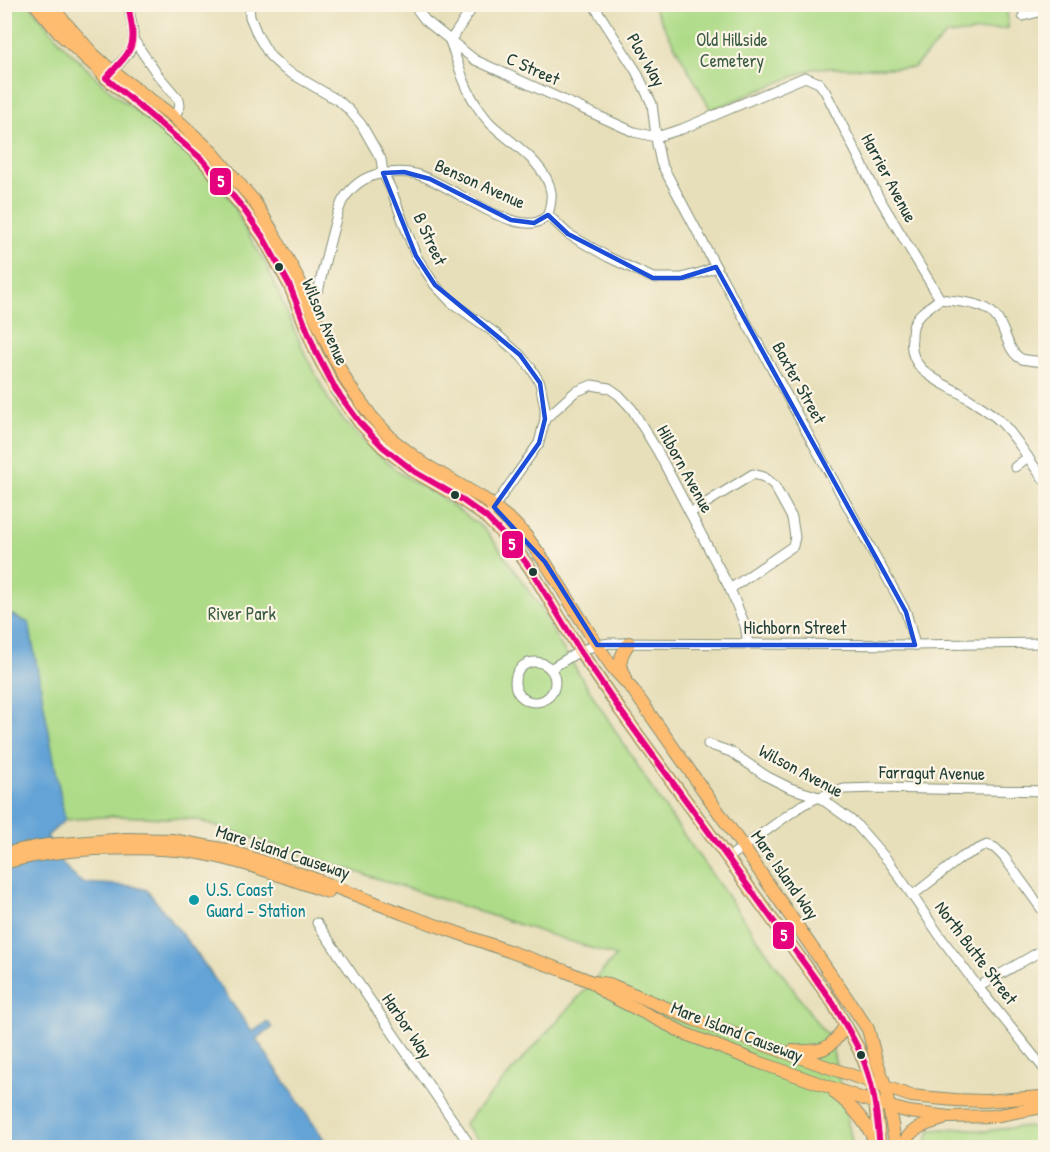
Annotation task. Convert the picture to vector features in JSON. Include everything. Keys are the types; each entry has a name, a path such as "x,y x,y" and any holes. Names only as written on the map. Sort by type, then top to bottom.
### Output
{"main road":[{"name":"Wilson Avenue","path":"35,4 59,33 97,68 174,117 213,153 254,201 299,280 299,295"},
{"name":"Wilson Avenue","path":"49,4 109,74 203,160 242,207 263,237 289,284 299,295 348,384 376,422 393,440 424,464 469,490 490,512 530,568 580,651"},
{"name":"Wilson Avenue","path":"490,512 513,522 526,536 597,645"},
{"path":"629,643 621,657 620,665 633,690"},
{"name":"Mare Island Way","path":"597,645 613,668 633,690 868,1029 890,1107 896,1148"},
{"name":"Mare Island Way","path":"580,651 620,710 824,991 860,1053 871,1083 879,1148"},
{"name":"Mare Island Causeway","path":"4,863 76,846"},
{"name":"Mare Island Causeway","path":"4,854 33,847 76,846 151,848 205,854 245,864 353,901 404,914 592,982 609,984 695,1020 911,1096 985,1101 1040,1097 1046,1099"},
{"name":"Mare Island Causeway","path":"592,982 605,993 686,1034 758,1062 875,1103 909,1112 950,1117"},
{"path":"778,1050 806,1052 820,1050 831,1046 845,1026"},
{"path":"821,1084 846,1101 859,1114 879,1148"},
{"path":"901,1148 914,1130 950,1117 994,1116 1037,1108 1046,1104"}],"street":[{"path":"109,74 130,51 133,39 128,4"},
{"name":"B Street","path":"249,4 254,27 270,56 284,69 339,101 361,124 381,159 383,173 416,255 428,276 451,302 495,333 520,355 540,383 545,419 539,443 490,512"},
{"name":"C Street","path":"413,4 425,20 475,60 634,132 656,137"},
{"path":"450,42 475,4"},
{"name":"Plov Way","path":"593,4 636,71 652,104 656,137"},
{"path":"1023,15 1046,10"},
{"path":"133,39 157,74 179,100 180,106 174,117"},
{"name":"Benson Avenue","path":"299,295 319,288 337,212 351,189 368,177 383,173 404,172 430,179 486,210 511,220 534,223 548,215 551,189 542,171 490,122 477,106 450,42"},
{"name":"Harrier Avenue","path":"656,137 682,129 806,78 819,83 878,196 940,299"},
{"name":"Baxter Street","path":"656,137 661,163 906,612 915,645"},
{"path":"548,215 568,234 608,258 653,278 681,278 716,267"},
{"path":"1046,362 1023,359 1017,355 1009,345 996,317 987,309 940,299 924,310 914,324 911,343 916,362 926,374 1001,422 1046,482"},
{"name":"Hilborn Avenue","path":"545,419 575,392 592,385 609,388 632,409 658,452 730,590 745,625 748,644"},
{"path":"1015,467 1028,457"},
{"path":"690,513 753,474 764,477 774,485 792,518 795,537 793,546 730,590"},
{"name":"Hichborn Street","path":"550,669 580,651 610,643 1046,644"},
{"path":"532,662 544,664 550,669 555,682 553,690 546,699 537,702 521,697 514,683 520,668 532,662"},
{"name":"Wilson Avenue","path":"708,744 731,753 766,776 790,788 819,797 855,823 890,863 913,895"},
{"name":"Farragut Avenue","path":"728,858 802,805 844,789 1046,791"},
{"path":"913,895 962,857 987,845 995,848 1004,857 1046,915"},
{"name":"North Butte Street","path":"913,895 978,987 1046,1071"},
{"name":"Harbor Way","path":"317,923 472,1148"},
{"path":"978,987 1046,948"}],"highlighted area":[{"path":"404,172 430,179 511,220 534,223 548,215 568,234 653,278 681,278 716,267 906,612 915,645 597,645 545,562 494,507 539,443 545,419 540,383 520,355 435,285 416,256 383,173"}],"green space":[{"name":"River Park","path":"29,4 62,44 107,88 193,157 231,200 265,262 305,354 332,406 348,425 401,474 440,497 475,522 496,544 539,605 558,641 662,804 820,1027 830,1037 853,1147 483,1147 464,1124 616,956 194,819 114,816 65,820 47,836 63,865 77,879 5,930 4,5"},
{"name":"Old Hillside Cemetery","path":"652,5 1007,5 1008,28 946,35 913,68 815,68 711,110"},
{"path":"1030,1126 1038,1133 1038,1147 915,1147 925,1141 930,1130 961,1128 984,1131"}],"water":[{"path":"4,611 29,623 65,820 47,836 58,856 71,874 83,883 132,886 147,890 195,951 252,1032 268,1022 272,1028 256,1039 329,1147 5,1147"}],"transit line":[{"name":"5","path":"128,4 132,30 131,46 106,78 203,160 242,207 263,237 289,284 316,352 336,390 360,423 383,447 415,472 455,495 486,517 512,544 530,568 580,651 620,710 833,1003 857,1046 869,1075 880,1148"}],"place":[{"name":"U.S. Coast Guard - Station","path":"194,900"}]}
